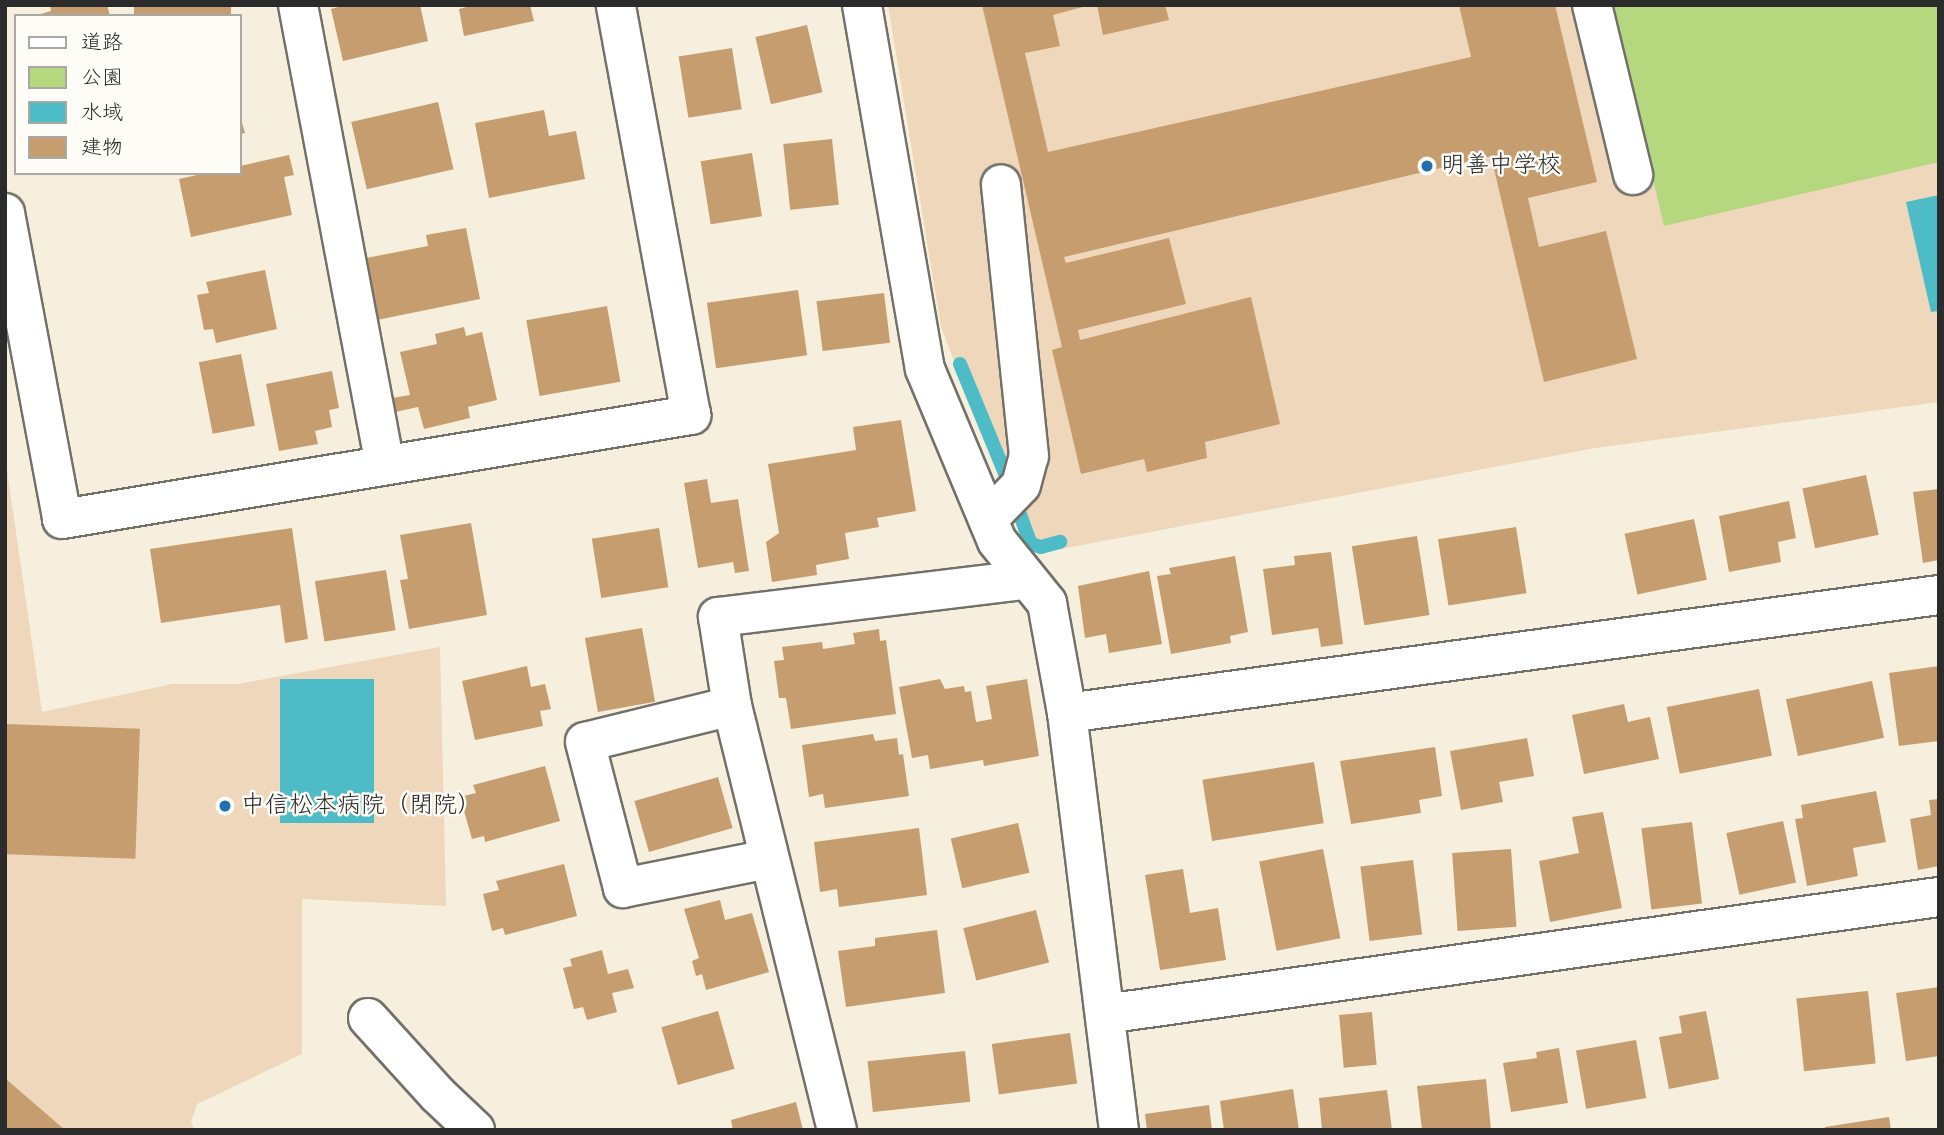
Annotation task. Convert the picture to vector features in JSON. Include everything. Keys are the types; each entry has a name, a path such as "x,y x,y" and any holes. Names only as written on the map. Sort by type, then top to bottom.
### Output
{"street":[{"path":"298,5 384,464"},
{"path":"5,213 62,519 691,415 616,5"},
{"path":"862,5 925,369 998,510 997,541 1046,603 1067,713 1119,1130"},
{"path":"1592,5 1633,175"},
{"path":"998,510 1021,485 1029,456 1000,184"},
{"path":"837,1130 732,706 718,617 1026,580"},
{"path":"1067,713 1939,595"},
{"path":"732,706 585,742 624,888 768,859"},
{"path":"1105,1014 1939,897"},
{"path":"368,1018 438,1095 475,1130"}],"shaded area":[{"name":"明善中学校","path":"888,5 1939,5 1939,402 1595,448 1040,553 1027,550 941,327"},
{"name":"中信松本病院（閉院）","path":"5,456 42,712 172,684 238,684 440,647 446,906 302,899 302,1054 197,1104 191,1122 195,1130 5,1130"}],"green space":[{"path":"1612,5 1939,5 1939,162 1664,226"}],"water":[{"path":"1939,195 1939,311 1931,312 1906,202"},
{"path":"280,679 374,679 374,823 280,823"}],"building":[{"path":"50,5 107,5 109,14 41,14 51,11"},
{"path":"134,5 231,5 231,14 134,14"},
{"path":"345,5 420,5 428,41 343,61 331,9"},
{"path":"474,5 530,5 534,21 464,36 459,9"},
{"path":"982,5 1090,5 1053,15 1060,46 1025,53 1048,152 1471,57 1459,5 1555,5 1597,182 1528,198 1539,247 1606,231 1637,359 1544,382 1491,156 1064,257 1066,263 1169,238 1186,304 1078,330 1080,340 1251,297 1280,424 1205,442 1207,458 1147,472 1144,459 1081,474 1052,350 1062,347"},
{"path":"1097,5 1165,5 1169,20 1103,35"},
{"path":"807,25 823,92 771,104 755,37"},
{"path":"732,48 742,109 688,118 679,56"},
{"path":"438,102 454,169 367,189 351,122"},
{"path":"544,110 549,136 576,131 585,179 489,198 475,123"},
{"path":"832,139 839,205 790,210 783,144"},
{"path":"752,153 762,216 711,224 701,161"},
{"path":"289,155 294,175 284,177 292,215 191,237 179,179 197,175 242,175 242,166"},
{"path":"466,228 480,299 377,320 366,258 428,246 426,235"},
{"path":"265,270 277,329 216,343 213,329 204,330 197,295 209,293 206,282"},
{"path":"798,290 807,355 716,368 707,303"},
{"path":"884,293 890,343 823,351 817,301"},
{"path":"607,306 620,382 540,396 526,320"},
{"path":"464,327 466,336 482,332 497,400 468,407 470,418 424,429 418,407 395,412 392,398 410,395 400,352 437,344 435,334"},
{"path":"241,354 255,426 213,434 199,362"},
{"path":"332,371 339,408 329,410 332,427 315,431 318,444 279,451 266,384"},
{"path":"901,420 916,511 877,518 879,527 845,533 849,559 816,565 817,575 772,582 766,542 779,533 768,464 856,450 853,427"},
{"path":"1866,475 1879,535 1815,548 1802,489"},
{"path":"707,479 711,503 738,499 749,571 735,573 733,562 698,568 684,483"},
{"path":"1939,489 1939,560 1923,563 1913,492"},
{"path":"1789,501 1796,538 1778,542 1781,562 1729,572 1719,516"},
{"path":"1694,519 1707,580 1637,594 1625,534"},
{"path":"471,523 487,615 409,629 400,580 408,579 400,535"},
{"path":"1516,527 1526,593 1448,606 1438,539"},
{"path":"292,528 308,639 285,643 280,605 161,623 150,549"},
{"path":"659,528 668,587 601,598 592,539"},
{"path":"1417,536 1430,615 1364,625 1352,546"},
{"path":"1331,552 1343,644 1321,647 1318,628 1272,635 1263,569 1295,565 1294,556"},
{"path":"1235,556 1248,632 1230,636 1231,643 1171,654 1157,576 1171,574 1169,568"},
{"path":"386,570 396,630 324,642 315,581"},
{"path":"1149,571 1162,644 1109,653 1106,634 1085,638 1078,586"},
{"path":"642,628 655,702 598,712 585,638"},
{"path":"879,629 880,641 886,640 896,714 791,729 786,698 779,698 774,661 784,660 782,647 822,642 823,649 855,644 853,633"},
{"path":"527,666 531,687 545,684 551,709 540,711 543,726 475,740 462,681"},
{"path":"1939,666 1939,741 1899,746 1889,673"},
{"path":"940,679 945,689 964,686 965,692 971,691 976,722 992,719 986,686 1027,679 1039,756 984,766 983,760 930,769 928,755 912,758 899,687"},
{"path":"1872,681 1884,738 1798,756 1786,699"},
{"path":"1759,689 1772,756 1680,774 1667,707"},
{"path":"1624,704 1628,722 1650,717 1659,759 1584,774 1572,715"},
{"path":"5,724 140,729 135,859 5,854"},
{"path":"873,734 875,741 897,738 899,755 903,754 909,796 825,808 823,794 809,797 802,745"},
{"path":"1527,738 1534,776 1499,782 1503,802 1461,810 1450,751"},
{"path":"1435,747 1442,796 1419,800 1421,813 1351,824 1340,761"},
{"path":"1314,762 1324,823 1212,841 1202,780"},
{"path":"545,766 560,821 485,842 484,836 472,839 460,797 476,793 473,785"},
{"path":"718,777 733,828 649,852 634,801"},
{"path":"1876,791 1886,842 1853,848 1858,876 1807,886 1795,819 1803,818 1801,805"},
{"path":"1939,799 1939,866 1918,870 1910,819 1931,815 1929,800"},
{"path":"1603,812 1622,908 1550,922 1539,861 1579,853 1572,817"},
{"path":"1783,821 1796,883 1739,895 1726,833"},
{"path":"1692,822 1702,903 1651,910 1641,828"},
{"path":"1018,823 1029,873 962,888 951,839"},
{"path":"919,828 927,895 839,907 837,889 820,892 814,842"},
{"path":"1323,849 1340,938 1277,951 1259,861"},
{"path":"1511,849 1516,927 1458,931 1452,853"},
{"path":"1413,860 1422,934 1370,941 1360,866"},
{"path":"564,864 577,916 505,935 503,928 492,931 483,894 499,890 496,881"},
{"path":"1183,869 1190,913 1218,908 1226,960 1160,970 1145,875"},
{"path":"720,900 725,920 752,913 769,972 706,990 702,974 696,976 692,961 699,958 684,909"},
{"path":"1036,910 1049,962 976,981 963,928"},
{"path":"937,930 945,993 846,1007 838,951 875,946 875,938"},
{"path":"602,950 608,974 628,969 634,988 612,993 617,1012 587,1020 583,1007 574,1009 563,968 572,966 570,959"},
{"path":"1939,987 1939,1056 1906,1061 1896,993"},
{"path":"1868,991 1876,1064 1804,1071 1796,999"},
{"path":"718,1011 735,1069 678,1085 661,1027"},
{"path":"1706,1011 1719,1079 1669,1089 1659,1037 1682,1033 1679,1016"},
{"path":"1372,1012 1377,1065 1344,1068 1339,1015"},
{"path":"1070,1033 1077,1084 999,1094 992,1044"},
{"path":"1636,1040 1646,1098 1586,1109 1576,1051"},
{"path":"1559,1048 1568,1103 1511,1112 1503,1063 1537,1058 1536,1052"},
{"path":"965,1051 970,1102 873,1112 868,1061"},
{"path":"1486,1079 1491,1130 1422,1130 1417,1086"},
{"path":"7,1080 65,1130 5,1130"},
{"path":"1293,1089 1299,1130 1224,1130 1220,1101"},
{"path":"1387,1090 1392,1130 1322,1130 1319,1098"},
{"path":"796,1102 803,1130 733,1130 731,1120"},
{"path":"1209,1105 1212,1130 1147,1130 1145,1114"},
{"path":"1889,1117 1891,1130 1825,1130 1825,1127"}],"waterway":[{"path":"960,364 1009,483"},
{"path":"1018,509 1031,544 1041,547 1060,542"}],"place":[{"name":"明善中学校","path":"1427,166"},
{"name":"中信松本病院（閉院）","path":"225,806"}]}
